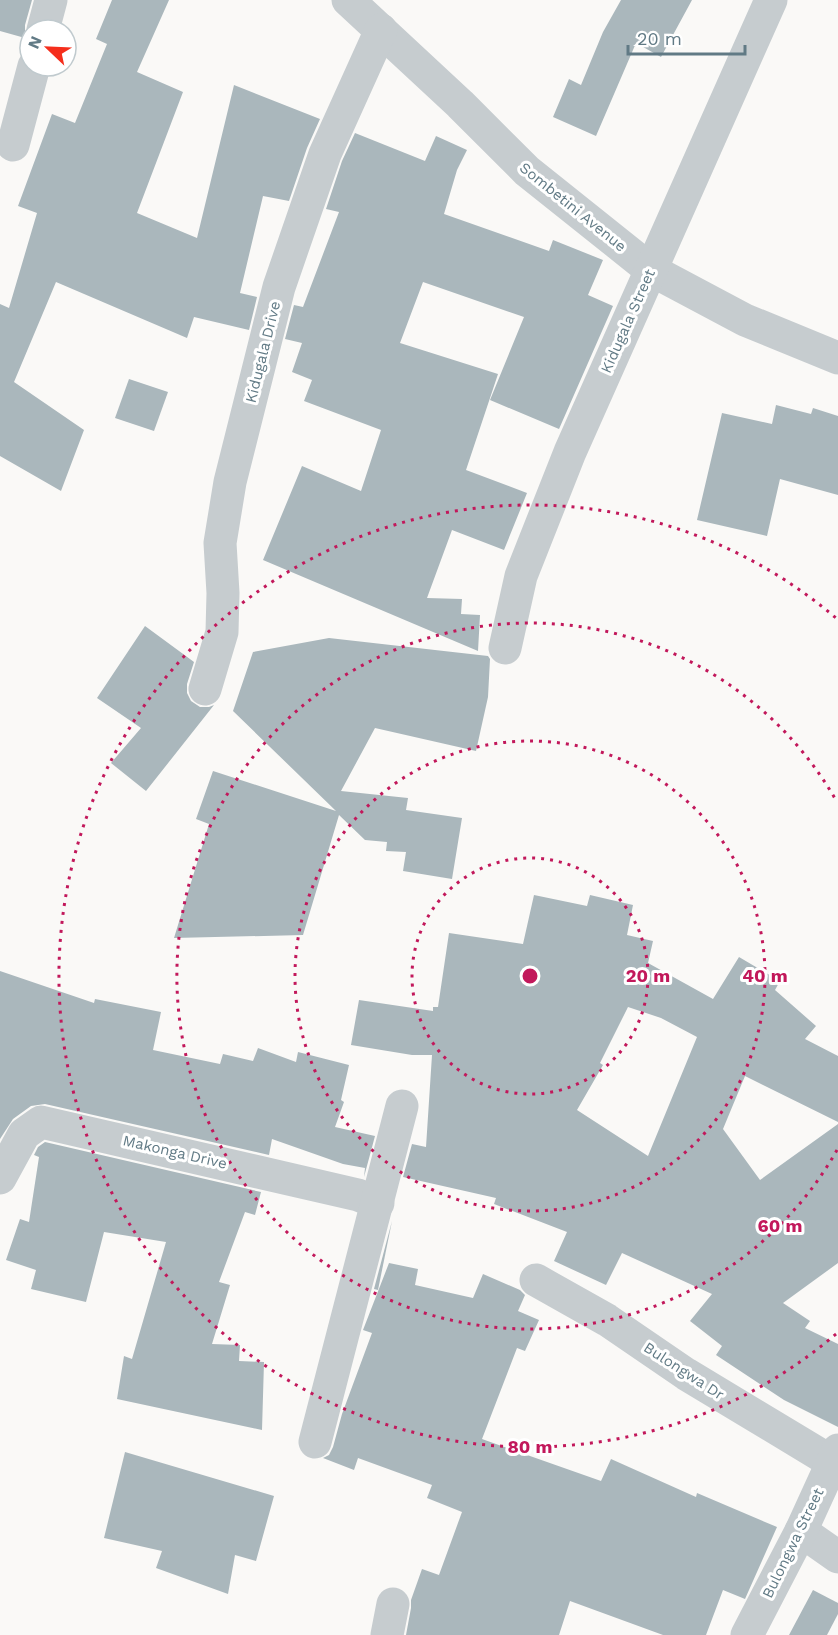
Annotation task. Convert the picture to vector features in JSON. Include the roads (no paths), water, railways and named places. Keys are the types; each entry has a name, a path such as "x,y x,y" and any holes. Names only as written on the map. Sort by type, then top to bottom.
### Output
{"street":[{"path":"46,18 51,0"},
{"name":"Sombetini Avenue","path":"348,0 527,171 651,270 745,320 838,358"},
{"name":"Kidugala Street","path":"505,648 521,576 570,452 771,0"},
{"name":"Kidugala Drive","path":"205,689 222,632 223,593 220,543 230,482 279,287 325,154 381,30"},
{"path":"13,146 31,78"},
{"path":"315,1442 402,1106"},
{"name":"Makonga Drive","path":"0,1178 24,1134 41,1122 358,1195 378,1203"},
{"name":"Bulongwa Dr","path":"536,1280 606,1320 686,1374 835,1456"},
{"name":"Bulongwa Street","path":"747,1635 801,1531 835,1456"},
{"path":"801,1531 838,1557"}]}
